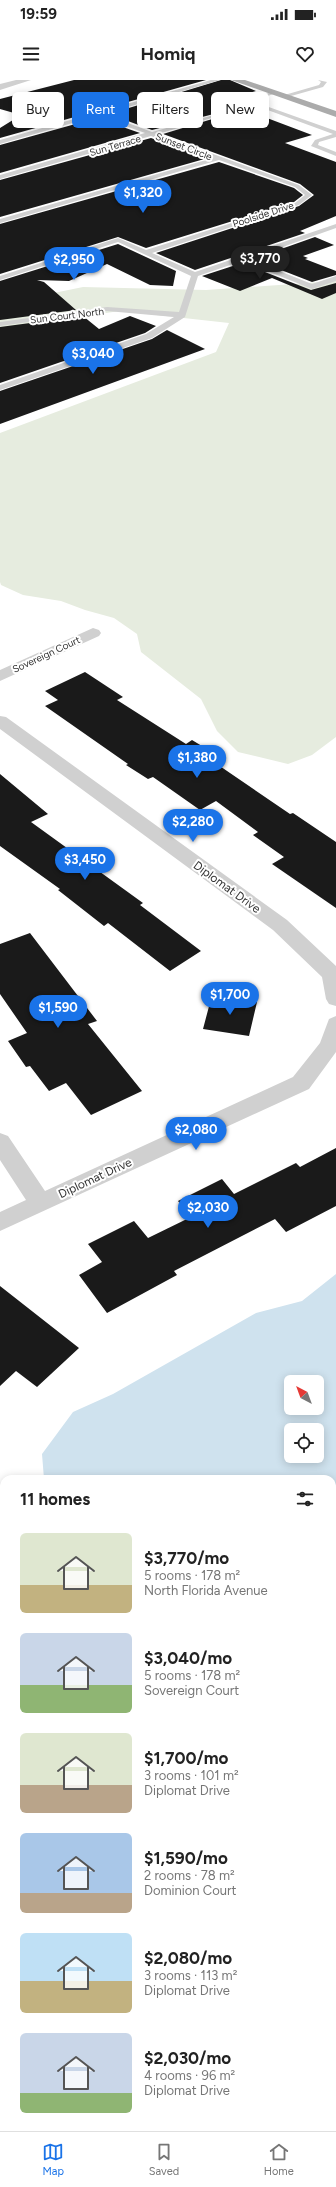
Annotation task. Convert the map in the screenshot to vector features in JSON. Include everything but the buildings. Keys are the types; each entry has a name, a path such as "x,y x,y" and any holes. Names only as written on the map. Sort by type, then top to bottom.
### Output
{"main road":[{"path":"236,80 336,114"}],"street":[{"path":"0,87 26,80"},
{"name":"Sovereign Court","path":"0,676 93,633"},
{"name":"Diplomat Drive","path":"0,722 280,925 332,974 336,999"},
{"name":"Diplomat Drive","path":"0,1222 300,1083 330,1045 336,1024"},
{"path":"0,1142 41,1203"}],"lane":[{"path":"129,105 217,80"},
{"path":"284,96 321,86 324,82 321,80"},
{"path":"274,93 246,101 336,134"},
{"name":"Sun Terrace","path":"0,177 152,135 211,117"},
{"path":"0,142 72,121"},
{"name":"Sunset Circle","path":"129,126 217,159"},
{"path":"336,134 317,141 314,146 336,154"},
{"name":"Sunset Circle","path":"0,220 217,159"},
{"name":"Poolside Drive","path":"145,253 296,204 309,196 297,186 217,159"},
{"path":"0,278 118,240 195,275 336,226"},
{"path":"244,259 312,287 336,278"},
{"path":"0,388 149,336 182,315 195,275"},
{"name":"Sun Court North","path":"0,324 107,309 182,315"}],"shaded area":[{"path":"336,281 336,737 312,755 288,764 238,752 217,731 201,699 141,652 137,634 114,618 85,610 61,601 23,595 1,585 0,582 0,433 216,352 229,323 120,311 0,328 0,304 83,287 206,290"}],"water":[{"path":"336,1274 336,1475 44,1475 42,1454 73,1412 113,1394 256,1313 302,1301"}]}
